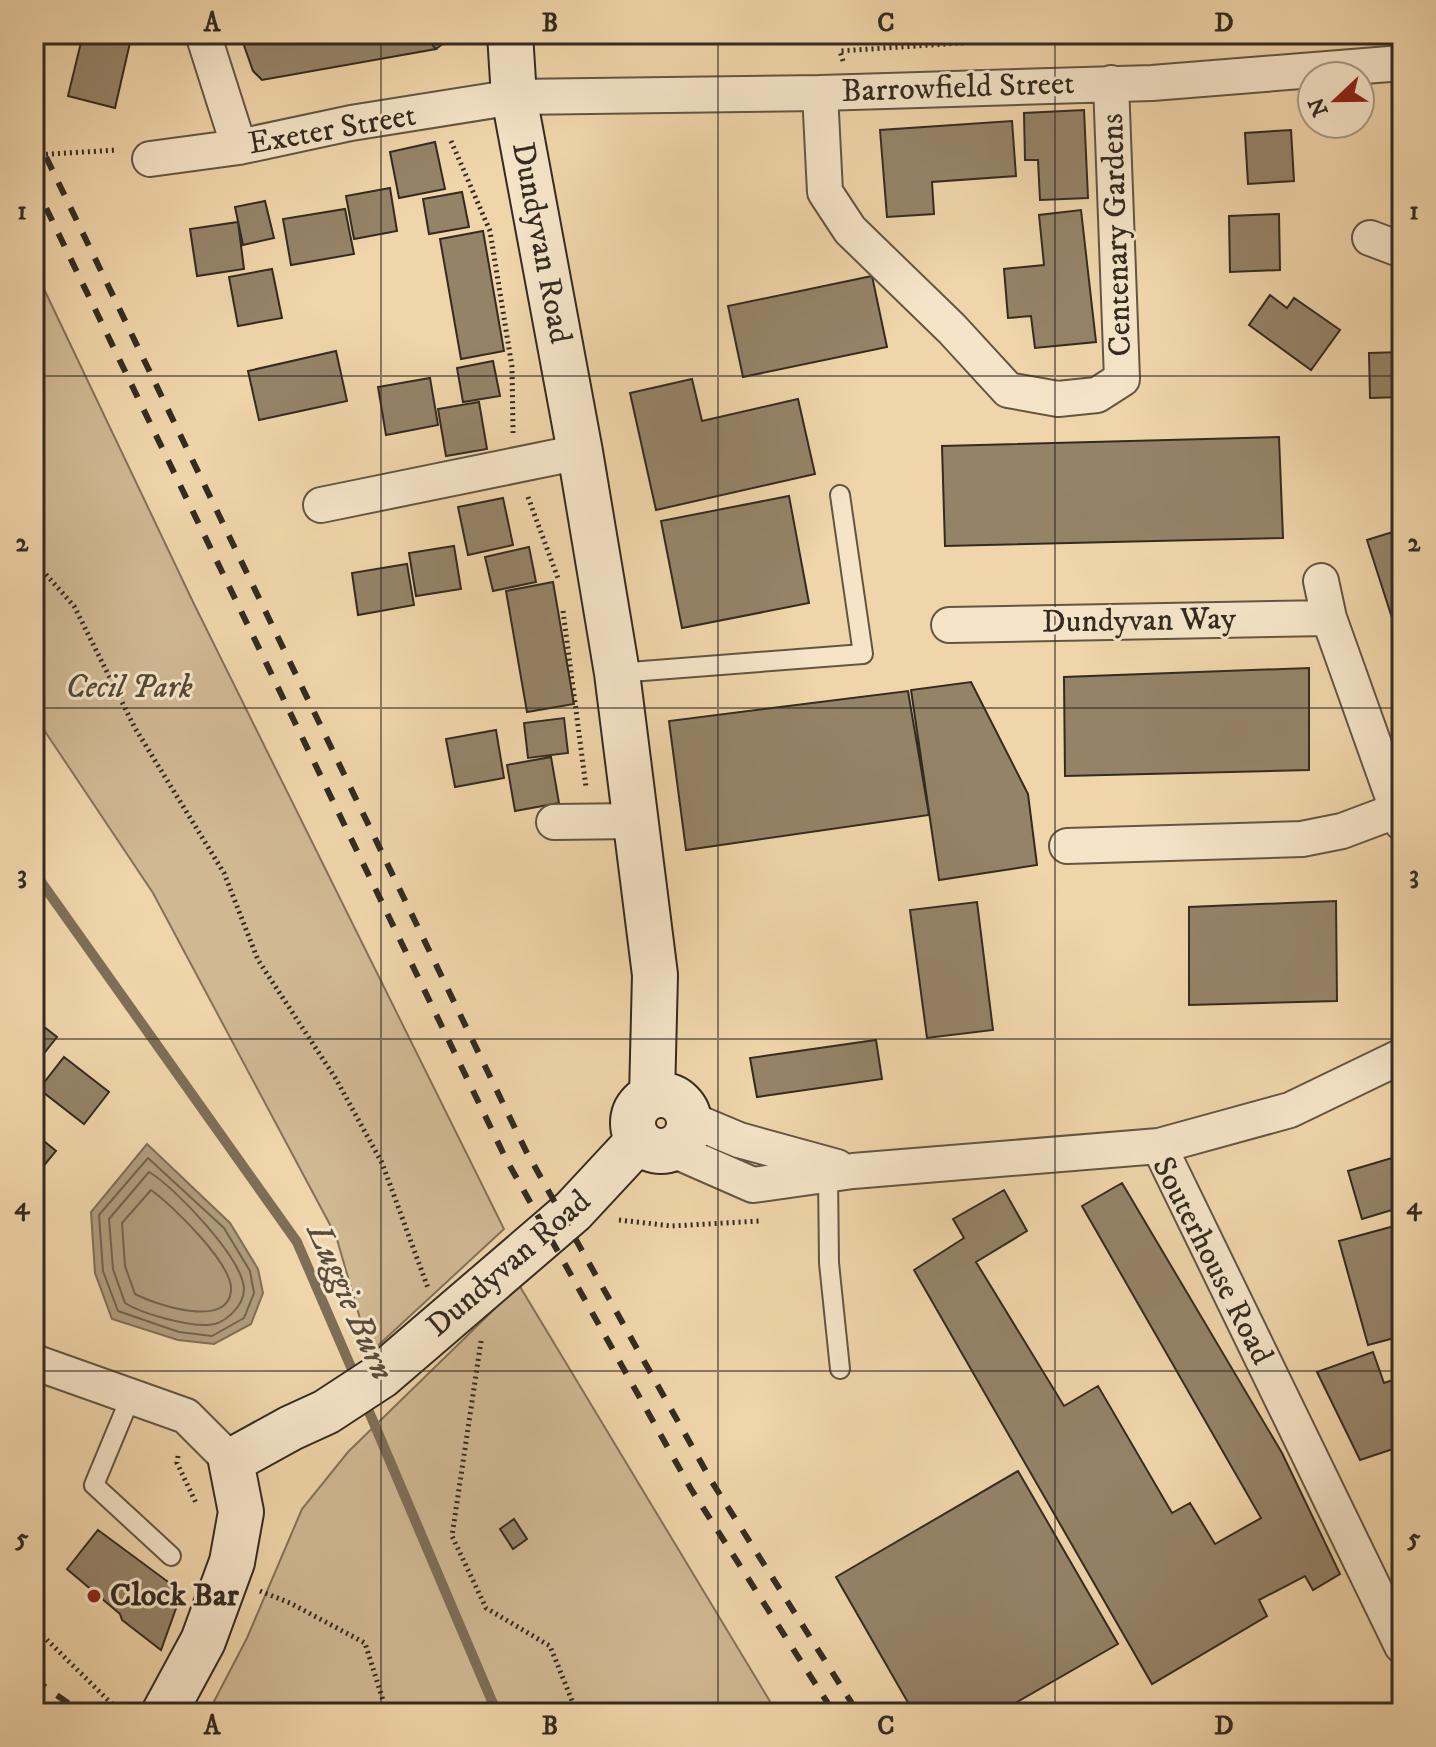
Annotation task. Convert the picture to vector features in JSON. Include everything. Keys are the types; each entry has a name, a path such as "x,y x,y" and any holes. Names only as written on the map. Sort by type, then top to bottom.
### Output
{"main road":[{"name":"Dundyvan Road","path":"510,34 514,97 580,452 617,673 655,975 652,1096 638,1107 634,1116 634,1131 666,1136"},
{"name":"Dundyvan Road","path":"231,1461 326,1412 381,1376 582,1203 666,1136"},
{"path":"164,1713 203,1641 232,1562 241,1512 231,1461"}],"street":[{"path":"203,34 239,147"},
{"name":"Barrowfield Street","path":"514,97 820,93 1152,83 1402,63"},
{"name":"Centenary Gardens","path":"820,93 825,192 850,230 952,329 1008,390 1058,399 1097,395 1122,379 1111,83"},
{"name":"Exeter Street","path":"150,159 239,147 351,123 514,97"},
{"path":"1370,238 1402,250"},
{"path":"321,505 580,452"},
{"path":"1067,846 1302,839 1400,816 1329,618 1321,581"},
{"name":"Dundyvan Way","path":"949,625 1329,618"},
{"path":"554,822 635,821"},
{"path":"1159,1146 1290,1110 1402,1056"},
{"name":"Souterhouse Road","path":"666,1136 739,1140 840,1173 1159,1146 1402,1646"},
{"path":"34,1362 186,1416 231,1461"}],"lane":[{"path":"617,673 863,654 840,495"},
{"path":"840,1173 829,1263 840,1369"},
{"path":"131,1396 94,1485 171,1556"}],"path":[{"path":"854,92 840,51 1021,39 1142,40 1250,34"},
{"path":"34,155 124,149 150,159"},
{"path":"34,561 74,606 135,728 224,873 258,960 336,1079 382,1163 441,1323"},
{"path":"582,1203 609,1219 639,1223 672,1226 762,1221"},
{"path":"489,1284 452,1536 486,1608 550,1646 577,1713"},
{"path":"186,1416 177,1463 201,1514"},
{"path":"226,1577 290,1603 365,1643 387,1713"},
{"path":"34,1627 119,1712"}],"green space":[{"name":"Cecil Park","path":"34,268 194,604 504,1229 370,1353 336,1236 153,893 34,715"},
{"path":"519,1285 777,1713 208,1713 247,1638 302,1509 348,1452"}],"water":[{"path":"147,1144 230,1223 258,1269 263,1293 251,1324 214,1344 178,1340 112,1319 95,1273 91,1212"}],"building":[{"path":"83,34 132,34 115,108 68,96"},
{"path":"240,34 423,34 436,49 262,80 253,71"},
{"path":"423,34 445,34 444,43 436,49"},
{"path":"1084,110 1088,198 1040,200 1038,160 1025,160 1024,113"},
{"path":"1012,121 1016,176 932,182 934,214 887,217 880,130"},
{"path":"1291,130 1294,181 1248,184 1245,133"},
{"path":"435,142 445,189 399,198 390,152"},
{"path":"390,188 397,231 354,239 346,196"},
{"path":"462,192 469,227 429,234 423,199"},
{"path":"265,201 274,238 243,245 235,207"},
{"path":"345,209 354,254 291,265 283,219"},
{"path":"1081,210 1096,342 1035,348 1031,316 1008,318 1004,269 1044,265 1039,215"},
{"path":"1279,214 1280,270 1230,272 1229,216"},
{"path":"238,222 244,269 197,276 190,229"},
{"path":"483,231 504,351 461,359 440,239"},
{"path":"272,269 282,318 238,326 229,277"},
{"path":"872,276 887,347 743,377 728,306"},
{"path":"1270,295 1287,308 1294,298 1340,330 1311,370 1249,325"},
{"path":"336,351 347,401 259,420 248,371"},
{"path":"1402,352 1402,397 1370,398 1369,353"},
{"path":"493,361 500,396 463,402 457,368"},
{"path":"430,378 438,425 386,435 378,387"},
{"path":"692,379 702,421 798,399 815,474 656,510 630,393"},
{"path":"479,402 487,449 446,456 438,409"},
{"path":"1279,437 1283,538 945,546 942,446"},
{"path":"789,496 809,603 682,628 661,521"},
{"path":"503,498 513,545 468,555 458,507"},
{"path":"1402,529 1402,649 1367,540"},
{"path":"454,546 461,589 416,596 409,553"},
{"path":"529,547 536,582 493,591 485,557"},
{"path":"407,564 414,605 358,615 352,573"},
{"path":"553,582 574,704 527,712 506,591"},
{"path":"1309,668 1309,770 1065,776 1064,677"},
{"path":"971,682 1028,794 1037,865 939,880 911,690"},
{"path":"908,691 929,815 686,850 669,721"},
{"path":"564,718 568,753 528,758 524,723"},
{"path":"496,730 504,778 455,787 446,739"},
{"path":"551,757 559,803 515,811 507,765"},
{"path":"1336,901 1337,1001 1189,1005 1189,907"},
{"path":"977,902 993,1030 927,1038 910,910"},
{"path":"34,1019 57,1037 34,1066"},
{"path":"876,1040 882,1079 757,1097 750,1058"},
{"path":"64,1057 109,1092 84,1124 39,1089"},
{"path":"34,1133 56,1151 37,1174 34,1172"},
{"path":"1402,1155 1402,1207 1362,1219 1348,1171"},
{"path":"1122,1183 1282,1453 1340,1574 1313,1590 1305,1576 1259,1600 1267,1616 1152,1684 914,1270 964,1238 953,1219 1004,1190 1027,1231 976,1262 1064,1406 1098,1386 1172,1513 1190,1503 1215,1544 1261,1518 1082,1206"},
{"path":"1398,1225 1402,1237 1402,1336 1368,1345 1339,1241"},
{"path":"1373,1352 1384,1383 1402,1377 1402,1446 1360,1460 1317,1372"},
{"path":"1018,1471 1118,1644 998,1713 914,1713 836,1577"},
{"path":"514,1519 527,1539 513,1549 500,1529"},
{"path":"98,1530 175,1587 179,1600 161,1650 122,1620 120,1614 67,1569"}],"waterway":[{"name":"Luggie Burn","path":"34,872 297,1242 357,1381"},
{"name":"Luggie Burn","path":"364,1400 497,1713"}],"railway":[{"path":"34,132 526,1151 712,1482 858,1713"},
{"path":"34,183 506,1159 691,1489 834,1713"},
{"path":"34,1679 82,1713"},
{"path":"34,1704 47,1713"}],"place":[{"name":"Clock Bar","path":"94,1596"}]}
